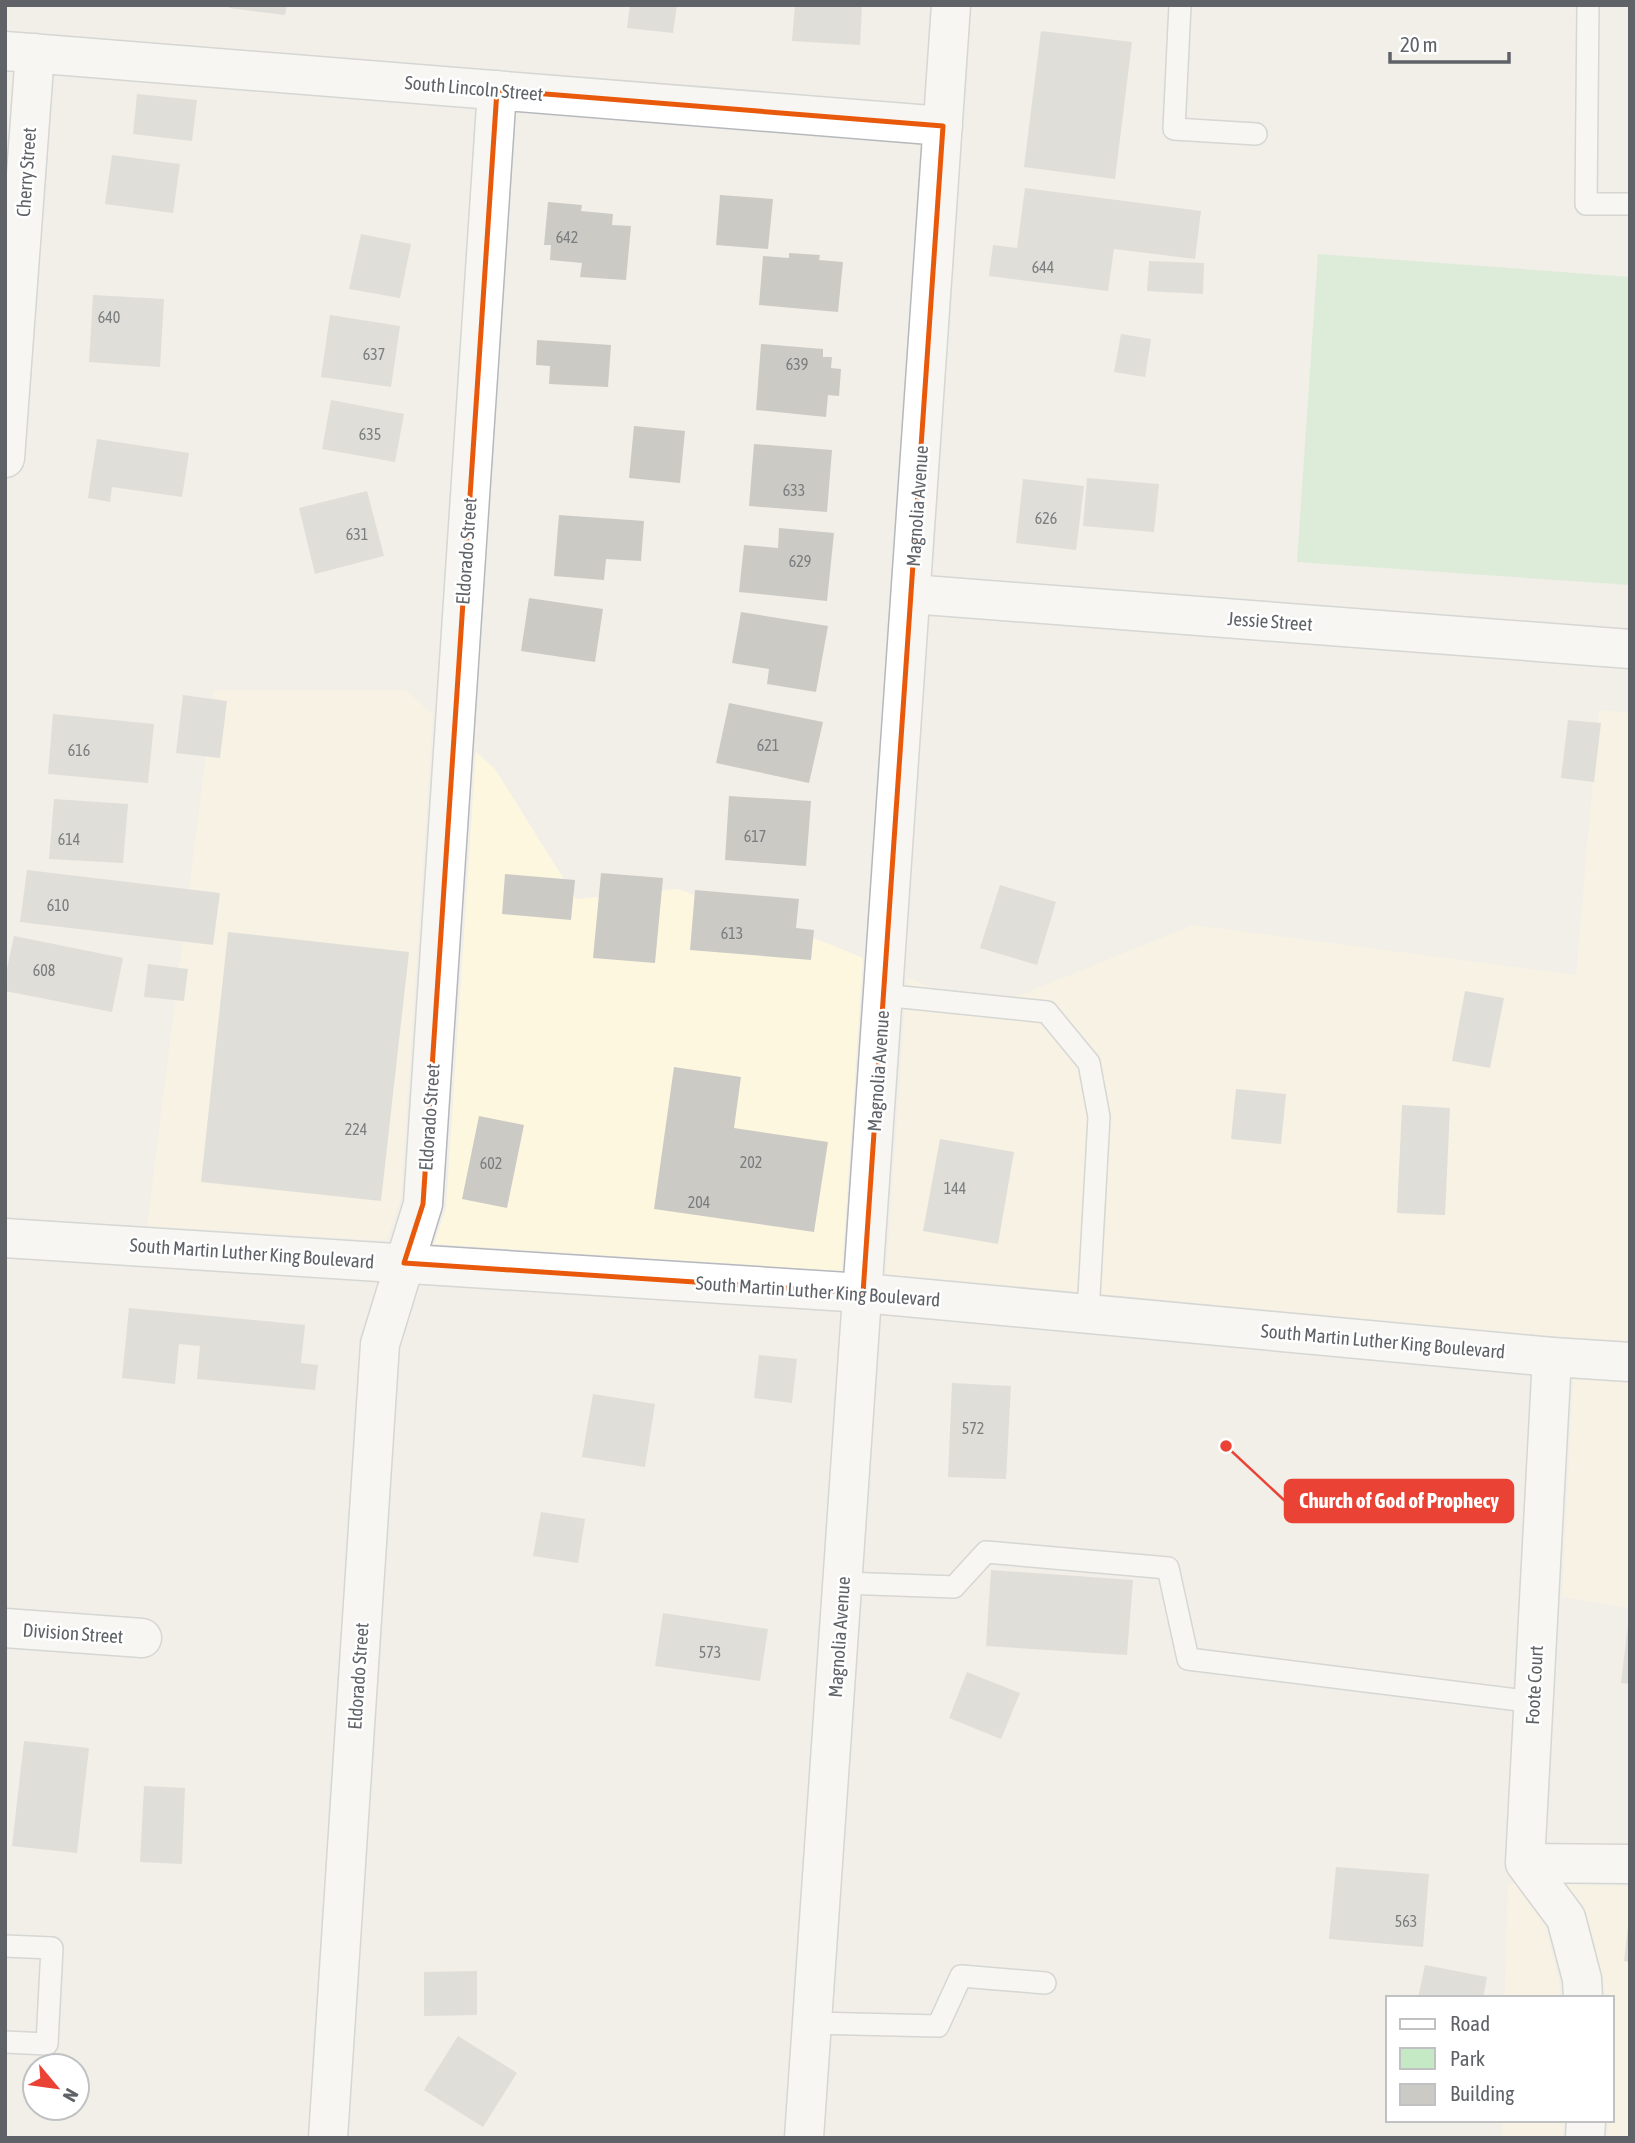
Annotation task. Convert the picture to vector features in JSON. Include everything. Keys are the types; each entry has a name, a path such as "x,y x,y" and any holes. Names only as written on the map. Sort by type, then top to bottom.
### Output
{"street":[{"name":"Magnolia Avenue","path":"804,2138 951,5"},
{"name":"South Lincoln Street","path":"20,52 943,127"},
{"name":"Cherry Street","path":"5,458 20,52"},
{"name":"Eldorado Street","path":"328,2138 380,1344 424,1204 497,90"},
{"name":"Jessie Street","path":"911,594 1630,649"},
{"name":"South Martin Luther King Boulevard","path":"5,1238 863,1293 1630,1362"},
{"name":"Foote Court","path":"1525,1863 1552,1357"},
{"name":"Division Street","path":"5,1628 142,1638"},
{"path":"1525,1863 1630,1864"},
{"path":"1525,1863 1566,1918 1582,1979 1583,1996"}],"lane":[{"path":"1180,5 1174,130 1256,134"},
{"path":"1588,5 1586,204 1630,204"},
{"path":"883,995 1046,1013 1089,1063 1099,1117 1088,1314"},
{"path":"843,1583 954,1587 986,1552 1168,1568 1188,1659 1534,1702"},
{"path":"5,1946 52,1948 47,2044 5,2042"},
{"path":"813,2023 937,2026 961,1976 1045,1983"}],"highlighted area":[{"path":"497,90 943,126 863,1293 404,1263 423,1204"}],"shaded area":[{"path":"214,690 405,690 433,715 401,1198 387,1241 147,1226"},
{"path":"1599,710 1630,713 1630,1341 886,1274 907,977 983,1010 1193,925 1576,975"},
{"path":"476,752 495,769 576,899 678,889 863,958 842,1271 434,1244 446,1208"},
{"path":"1573,1379 1630,1383 1630,1608 1562,1597"},
{"path":"1508,1884 1515,1884 1545,1925 1561,1996 1505,1996"},
{"path":"1567,1885 1630,1886 1630,2138 1607,2138 1609,2122 1614,2122 1614,1996 1605,1996 1603,1977 1587,1915"},
{"path":"1502,2122 1564,2122 1562,2138 1502,2138"}],"green space":[{"path":"1318,254 1630,277 1630,585 1297,562"}],"building":[{"path":"230,5 287,5 285,15 229,8"},
{"path":"630,5 677,5 673,33 627,28"},
{"path":"795,5 862,5 860,45 792,41"},
{"path":"1041,31 1132,42 1115,179 1024,167"},
{"path":"137,94 197,100 192,141 133,134"},
{"path":"112,155 180,164 173,213 105,204"},
{"path":"1025,188 1201,211 1195,259 1114,249 1108,291 989,276 993,245 1017,248"},
{"path":"720,195 773,199 768,249 716,245"},
{"path":"548,202 582,205 581,211 613,214 612,225 631,226 626,280 580,277 582,263 550,260 551,245 544,245"},
{"path":"361,234 411,244 400,298 349,289"},
{"path":"789,253 820,255 819,260 843,262 838,312 759,305 763,256 789,258"},
{"path":"1149,261 1204,263 1203,294 1147,291"},
{"path":"93,295 164,299 160,367 89,362"},
{"path":"330,315 400,326 391,387 321,377"},
{"path":"1121,334 1151,339 1145,377 1114,372"},
{"path":"537,340 611,345 608,387 549,384 550,366 536,365"},
{"path":"761,344 823,349 823,357 832,357 831,368 841,369 839,396 828,395 826,417 756,410"},
{"path":"331,400 404,414 395,462 322,449"},
{"path":"634,426 685,431 680,483 629,478"},
{"path":"97,439 189,453 182,497 112,487 110,502 88,498"},
{"path":"754,444 832,450 827,512 749,506"},
{"path":"1087,478 1159,484 1154,532 1083,526"},
{"path":"1023,479 1084,486 1076,550 1016,543"},
{"path":"367,491 384,556 315,574 299,508"},
{"path":"559,515 644,521 641,561 606,559 604,580 554,576"},
{"path":"779,528 834,533 827,601 739,592 744,545 778,548"},
{"path":"529,598 603,609 595,662 521,651"},
{"path":"741,612 828,626 816,692 767,684 769,669 732,663"},
{"path":"183,695 227,701 220,758 176,753"},
{"path":"729,703 823,722 809,783 716,763"},
{"path":"53,714 154,724 148,783 48,774"},
{"path":"1568,720 1601,723 1594,782 1561,778"},
{"path":"729,796 811,801 806,866 725,860"},
{"path":"54,799 128,804 123,863 49,859"},
{"path":"27,870 220,893 213,945 20,922"},
{"path":"601,873 663,878 655,963 593,958"},
{"path":"505,874 575,880 571,920 502,914"},
{"path":"1000,885 1056,902 1037,965 980,948"},
{"path":"695,890 799,899 796,928 814,930 811,960 690,950"},
{"path":"228,932 409,952 381,1201 201,1182"},
{"path":"14,936 123,958 112,1012 5,991"},
{"path":"148,964 188,969 184,1001 144,997"},
{"path":"1465,991 1504,998 1490,1068 1452,1061"},
{"path":"674,1067 741,1077 734,1128 828,1142 814,1232 654,1209"},
{"path":"1236,1089 1286,1094 1281,1144 1231,1139"},
{"path":"1402,1105 1450,1108 1445,1215 1397,1213"},
{"path":"479,1116 524,1125 507,1208 462,1199"},
{"path":"940,1139 1014,1152 998,1244 923,1231"},
{"path":"129,1308 305,1325 301,1363 318,1365 315,1390 197,1379 200,1346 179,1344 175,1384 122,1378"},
{"path":"759,1355 797,1359 792,1403 754,1398"},
{"path":"952,1383 1011,1386 1006,1479 948,1477"},
{"path":"593,1394 655,1404 645,1467 582,1457"},
{"path":"541,1512 585,1519 578,1563 533,1556"},
{"path":"991,1570 1133,1580 1127,1655 986,1646"},
{"path":"663,1613 768,1629 760,1681 655,1666"},
{"path":"1630,1625 1630,1684 1621,1683"},
{"path":"967,1672 1020,1693 1001,1739 949,1718"},
{"path":"24,1741 89,1748 77,1853 12,1846"},
{"path":"144,1786 185,1788 182,1864 140,1862"},
{"path":"1336,1867 1429,1874 1423,1947 1329,1939"},
{"path":"1630,1927 1630,1962 1624,1961"},
{"path":"1425,1965 1487,1977 1483,1996 1418,1996"},
{"path":"477,1971 477,2015 424,2016 424,1972"},
{"path":"458,2036 517,2073 483,2127 424,2090"}],"place":[{"name":"Church of God of Prophecy","path":"1226,1446"}]}
